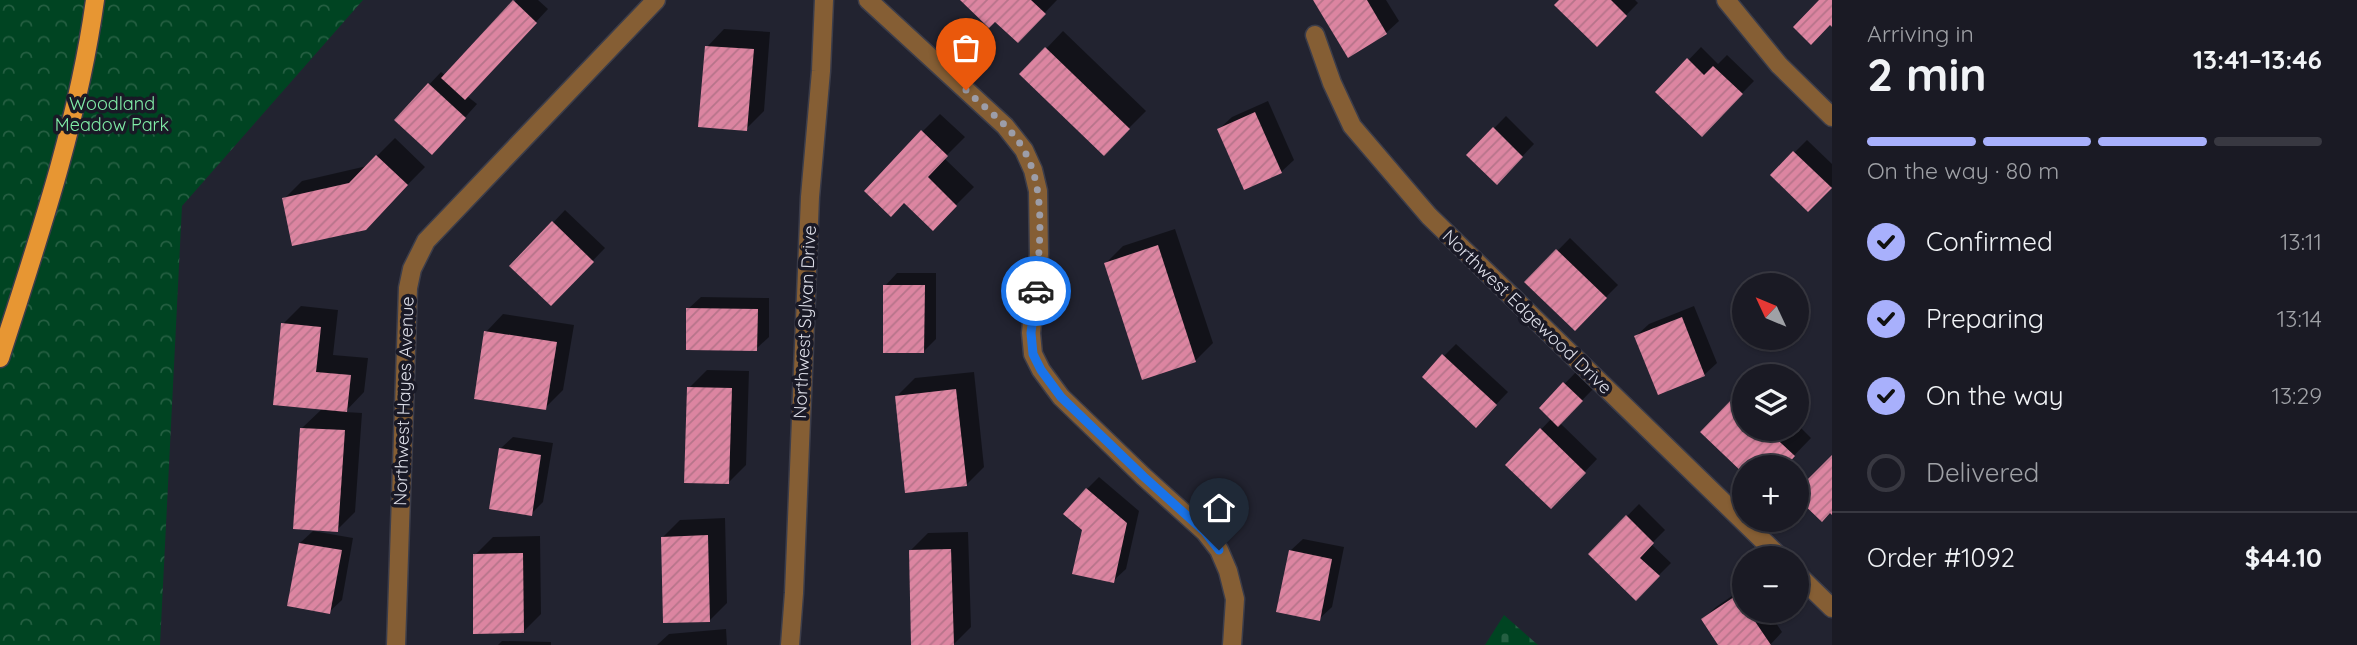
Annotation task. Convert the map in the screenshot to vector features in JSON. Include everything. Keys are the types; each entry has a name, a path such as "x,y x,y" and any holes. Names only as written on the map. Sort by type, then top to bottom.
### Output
{"main road":[{"path":"0,358 67,147 95,0"}],"street":[{"name":"Northwest Hayes Avenue","path":"396,645 408,288 412,269 426,242 656,0"},
{"name":"Northwest Sylvan Drive","path":"790,645 810,197 824,0"},
{"path":"868,0 1005,126 1024,150 1038,191 1038,254 1031,333 1033,354 1061,397 1205,532 1219,550 1235,599 1232,645"},
{"path":"1726,0 1779,65 1832,117"},
{"name":"Northwest Edgewood Drive","path":"1315,35 1332,83 1352,127 1429,216 1769,546"},
{"path":"1809,586 1832,608"}],"green space":[{"name":"Woodland Meadow Park","path":"0,0 363,0 182,206 160,645 0,645"},
{"path":"1504,615 1538,645 1485,645"}],"building":[{"path":"513,0 537,23 465,100 441,78"},
{"path":"960,0 1031,0 1046,14 1018,43 995,22 989,28"},
{"path":"1313,0 1367,0 1387,34 1348,58"},
{"path":"1559,0 1611,0 1627,16 1597,47 1554,5"},
{"path":"1819,0 1832,0 1832,27 1830,25 1811,45 1793,27"},
{"path":"705,46 754,49 747,131 698,127"},
{"path":"1045,47 1130,129 1104,156 1019,74"},
{"path":"1687,58 1704,75 1713,66 1743,94 1702,137 1655,92"},
{"path":"428,83 466,118 432,155 394,120"},
{"path":"1255,112 1282,173 1244,190 1217,129"},
{"path":"1493,127 1523,157 1497,185 1466,155"},
{"path":"921,130 948,156 928,177 957,206 933,231 904,203 891,217 864,191"},
{"path":"1793,151 1832,188 1808,212 1770,175"},
{"path":"376,155 408,185 366,230 292,246 282,198 349,183"},
{"path":"552,221 594,262 551,306 509,266"},
{"path":"1158,245 1196,362 1142,380 1104,263"},
{"path":"1556,249 1607,298 1575,331 1524,282"},
{"path":"883,285 925,285 924,353 883,353"},
{"path":"686,308 758,309 757,351 686,350"},
{"path":"1682,317 1705,376 1658,395 1634,336"},
{"path":"281,323 321,327 316,372 351,375 347,412 273,405"},
{"path":"484,331 557,342 546,410 474,399"},
{"path":"1442,354 1497,405 1476,428 1422,377"},
{"path":"1563,382 1583,401 1558,427 1539,408"},
{"path":"687,387 732,388 729,484 684,483"},
{"path":"956,389 967,486 905,493 895,396"},
{"path":"1732,399 1732,441 1779,441 1794,455 1732,455 1732,463 1700,432"},
{"path":"300,428 345,430 338,532 293,529"},
{"path":"1540,428 1586,473 1551,509 1505,465"},
{"path":"499,448 541,455 532,516 489,509"},
{"path":"1832,455 1832,515 1830,513 1822,522 1809,510 1809,478"},
{"path":"1086,488 1127,523 1114,583 1072,574 1082,530 1063,514"},
{"path":"1626,515 1654,543 1640,558 1660,576 1636,601 1588,554"},
{"path":"708,535 710,622 663,623 661,537"},
{"path":"299,543 342,550 330,614 287,606"},
{"path":"951,549 954,645 911,645 909,550"},
{"path":"1289,550 1332,559 1320,621 1276,612"},
{"path":"523,553 524,633 473,634 473,554"},
{"path":"1732,598 1732,623 1756,623 1771,645 1718,645 1701,619"}],"way so far":[{"path":"966,90 1005,126 1024,150 1033,170 1038,191 1036,291"}],"route":[{"path":"1036,291 1031,333 1033,354 1041,370 1061,397 1205,532 1219,550"}]}
